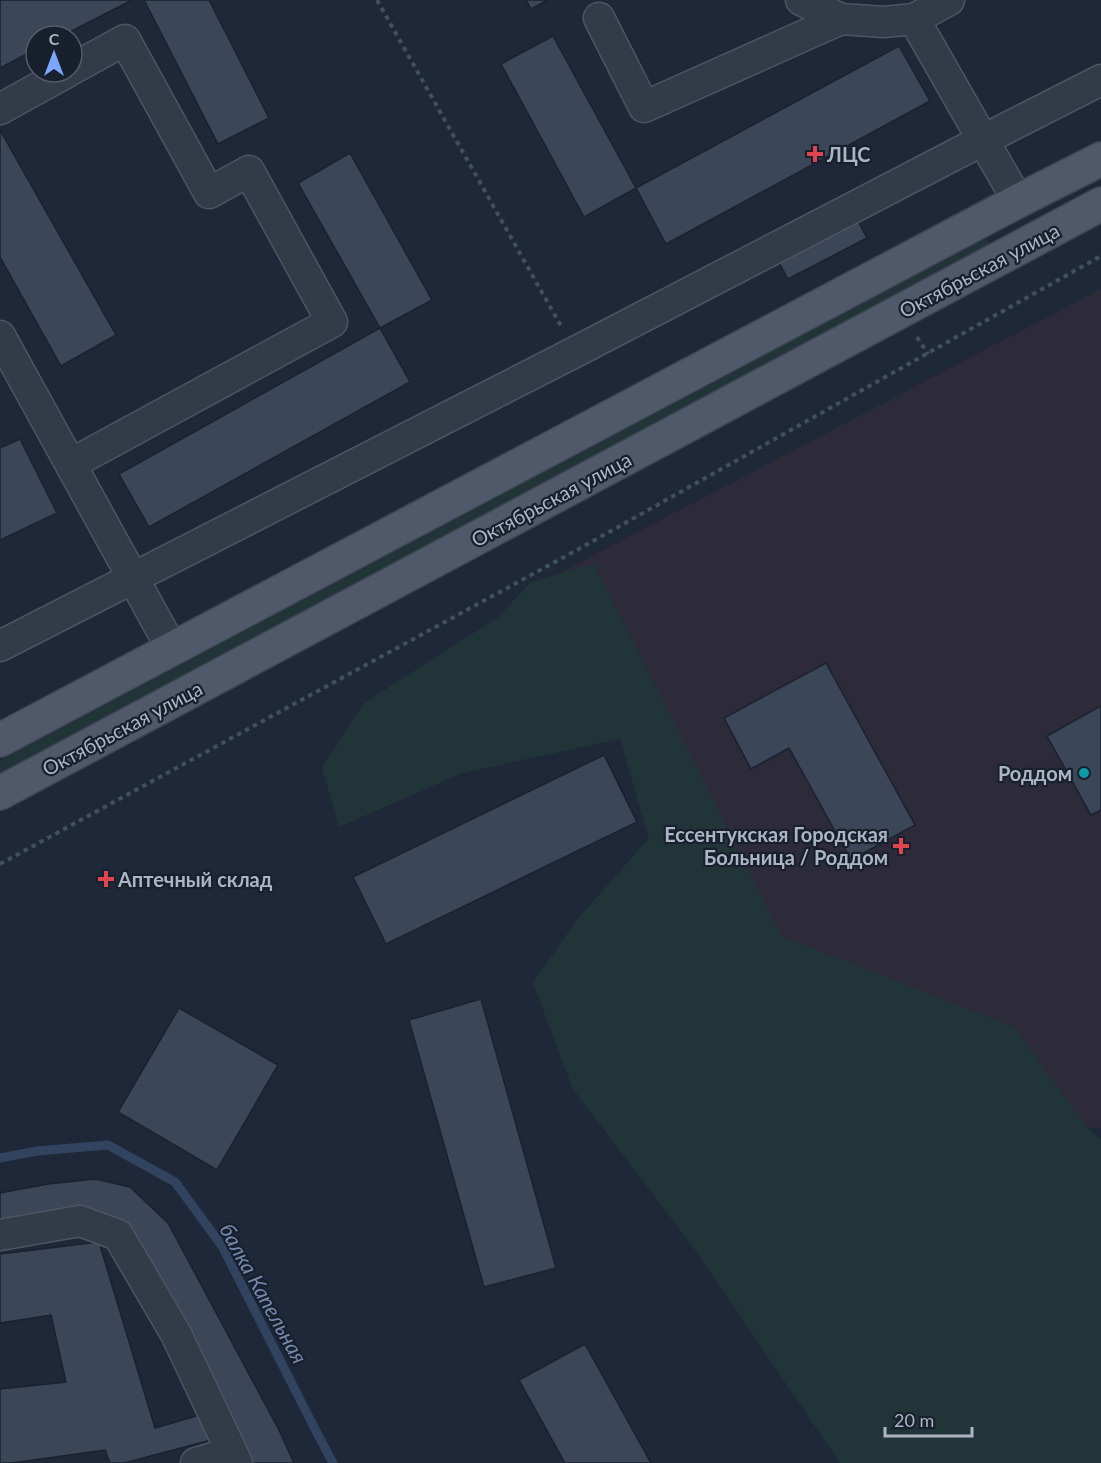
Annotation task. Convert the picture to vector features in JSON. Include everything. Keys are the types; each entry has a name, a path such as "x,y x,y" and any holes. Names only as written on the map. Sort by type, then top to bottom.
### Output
{"main road":[{"path":"0,740 1101,159"},
{"path":"1018,201 1033,228 1028,244"},
{"name":"Октябрьская улица","path":"0,793 1101,204"}],"lane":[{"path":"801,0 841,19 884,22 914,19 949,0"},
{"path":"599,18 644,107 841,19"},
{"path":"914,19 1018,201"},
{"path":"70,464 332,322 249,171 209,193 125,40 84,62"},
{"path":"0,646 1101,80"},
{"path":"0,109 45,84"},
{"path":"0,336 172,650"},
{"path":"0,1235 80,1221 118,1235 176,1334 234,1457 196,1463"}],"path":[{"path":"377,0 575,352"},
{"path":"0,864 577,550 1101,256"}],"shaded area":[{"name":"Ессентукская Городская Больница / Роддом","path":"1101,289 1101,1128 841,1119 560,573"}],"green space":[{"path":"985,239 993,246 0,773 0,761"},
{"path":"594,564 781,936 1014,1027 1087,1128 1101,1140 1101,1463 840,1463 693,1247 573,1089 533,983 576,921 649,838 620,739 462,773 339,827 322,767 364,703 497,618 531,582"}],"building":[{"path":"0,0 132,0 84,25 24,24 24,55 0,68"},
{"path":"144,0 209,0 269,118 218,144"},
{"path":"526,0 548,0 531,9"},
{"path":"553,36 636,188 584,217 501,64"},
{"path":"899,46 930,101 666,244 636,188"},
{"path":"0,130 116,335 61,366 0,257"},
{"path":"350,153 432,300 380,328 298,183"},
{"path":"854,214 867,238 788,279 775,255"},
{"path":"380,328 410,382 149,527 119,474"},
{"path":"20,439 57,513 0,540 0,448"},
{"path":"826,663 915,825 851,860 789,748 751,769 724,718"},
{"name":"Роддом","path":"1101,706 1101,810 1091,815 1047,736"},
{"path":"604,755 637,822 386,944 353,877"},
{"path":"481,999 556,1268 484,1287 409,1020"},
{"path":"179,1008 278,1065 217,1170 118,1112"},
{"path":"95,1179 130,1187 168,1223 279,1430 294,1463 252,1463 140,1246 0,1222 0,1193 48,1184"},
{"path":"99,1242 155,1428 203,1414 215,1439 124,1463 110,1463 105,1450 0,1463 0,1389 66,1382 51,1315 0,1323 0,1254"},
{"path":"585,1344 651,1463 565,1463 519,1380"}],"waterway":[{"name":"балка Капельная","path":"0,1158 37,1151 108,1145 175,1182 222,1246 333,1463"}],"place":[{"name":"ЛЦС","path":"815,154"},
{"name":"Роддом","path":"1084,773"},
{"name":"Ессентукская Городская Больница / Роддом","path":"901,846"},
{"name":"Аптечный склад","path":"106,879"}]}
